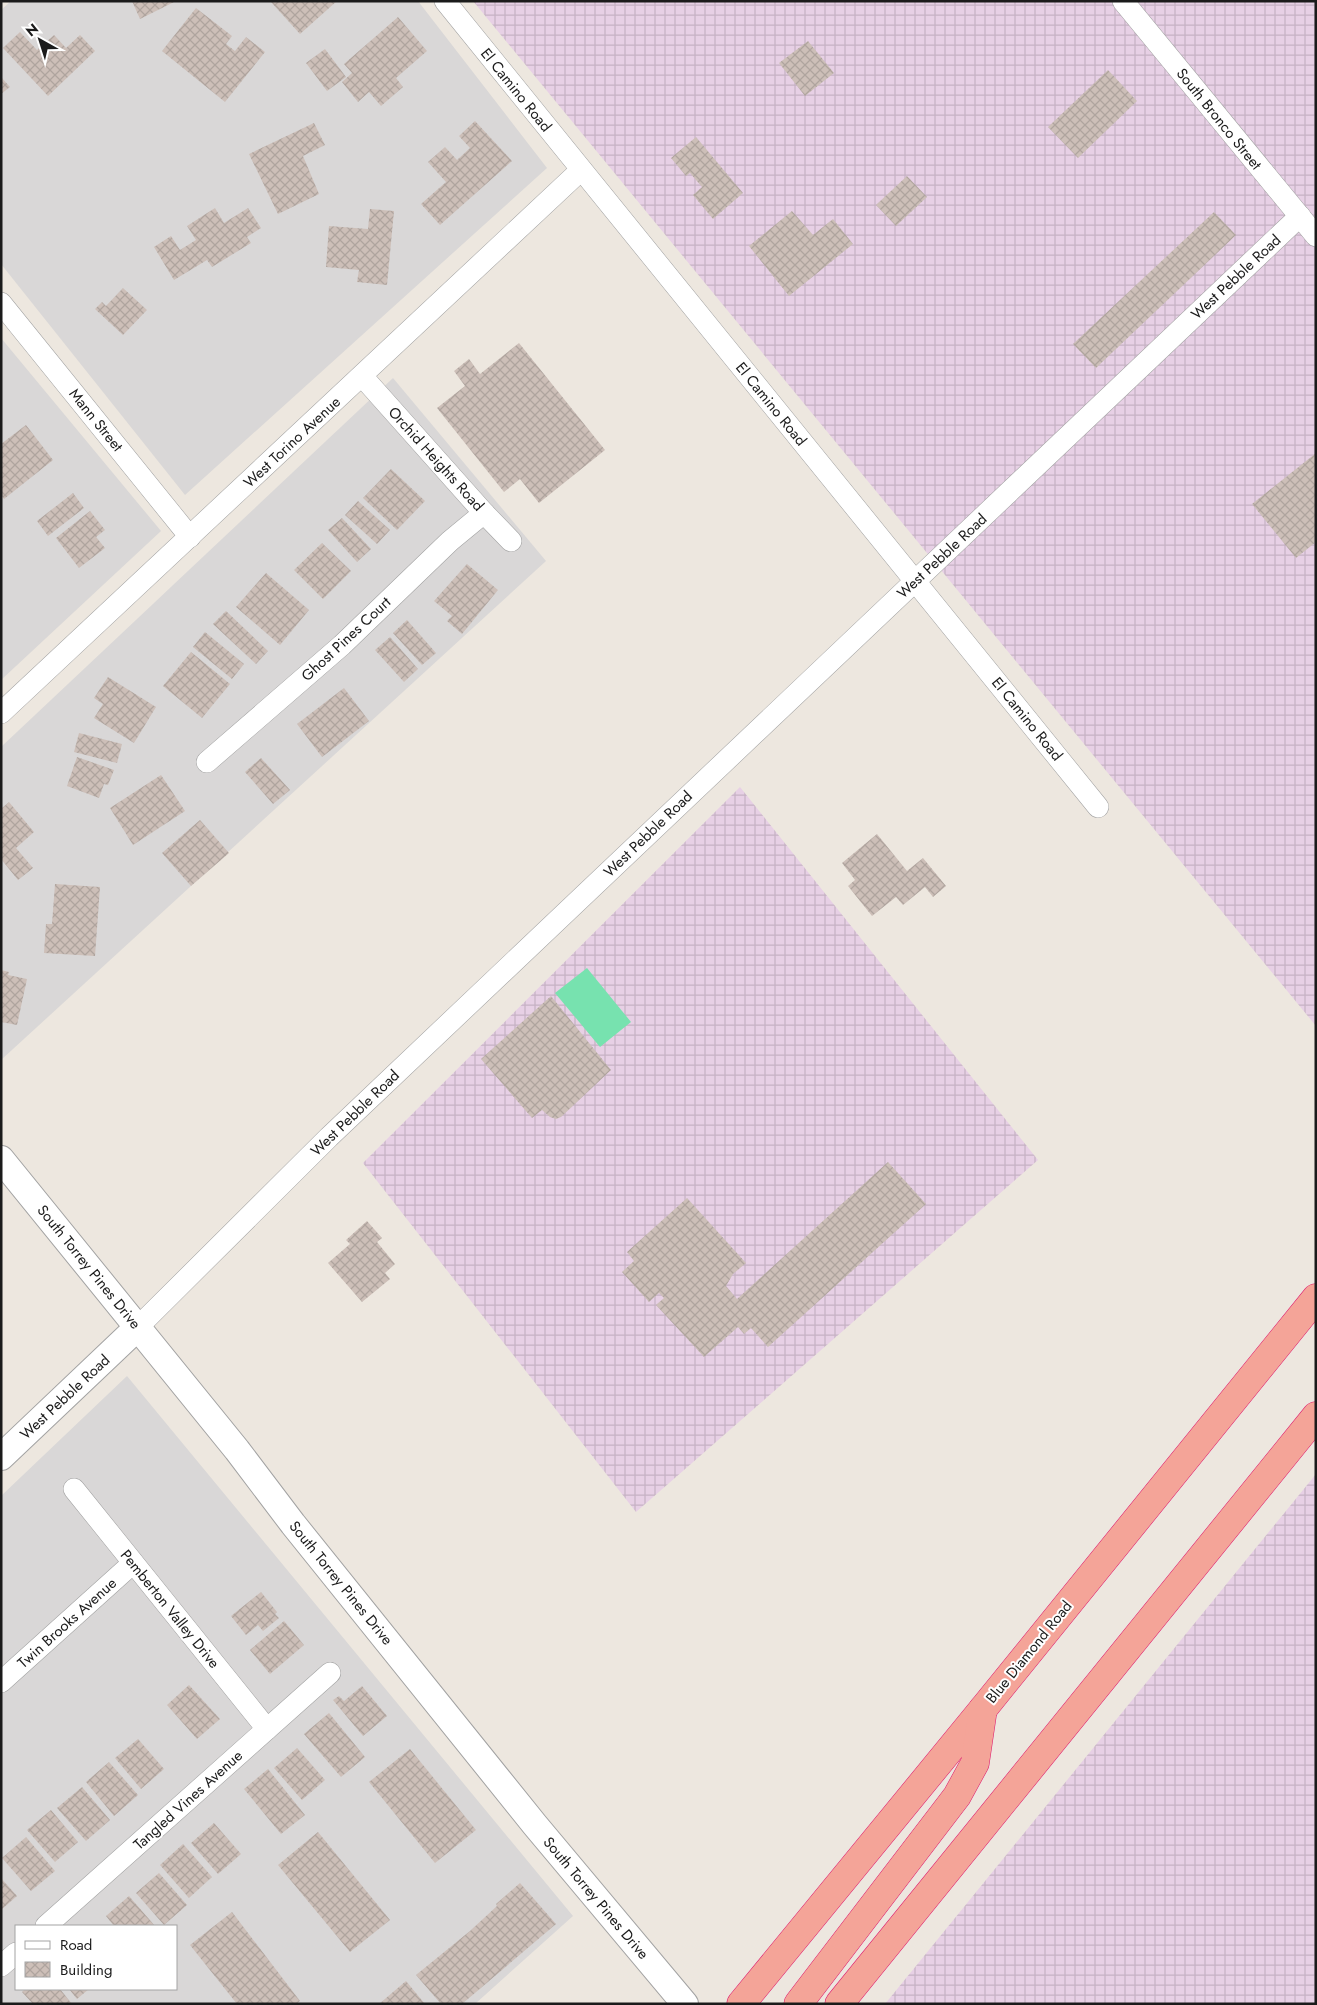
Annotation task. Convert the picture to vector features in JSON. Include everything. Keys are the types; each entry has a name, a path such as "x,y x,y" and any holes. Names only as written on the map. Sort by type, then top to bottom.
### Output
{"highway":[{"name":"Blue Diamond Road","path":"741,2004 1316,1298"},
{"path":"839,2004 1316,1416"},
{"path":"798,2004 957,1796 975,1763 983,1709"}],"street":[{"name":"El Camino Road","path":"445,1 1098,807"},
{"name":"South Bronco Street","path":"1123,1 1316,236"},
{"name":"West Torino Avenue","path":"1,713 582,170"},
{"name":"West Pebble Road","path":"1,1457 138,1328 329,1137 1300,216"},
{"name":"Mann Street","path":"1,303 190,537"},
{"name":"Orchid Heights Road","path":"362,376 484,513 512,541"},
{"name":"Ghost Pines Court","path":"207,762 342,645 450,541 484,513"},
{"name":"South Torrey Pines Drive","path":"1,1159 535,1825 686,2004"},
{"name":"Pemberton Valley Drive","path":"74,1488 267,1729"},
{"name":"Twin Brooks Avenue","path":"1,1682 133,1563"},
{"name":"Tangled Vines Avenue","path":"47,1925 330,1673"},
{"path":"1,1966 15,1954"}],"shaded area":[{"path":"11,1 418,1 547,168 185,495 1,264 1,10"},
{"path":"473,1 1316,1 1316,1026"},
{"path":"1,338 161,531 1,680"},
{"path":"393,378 546,561 1,1060 1,747"},
{"path":"740,787 1038,1160 636,1512 363,1163"},
{"path":"127,1376 573,1916 475,2004 1,2004 1,1496"},
{"path":"1316,1474 1316,2004 885,2004"}],"green space":[{"path":"587,968 631,1022 600,1047 555,993"}],"building":[{"path":"132,1 176,1 140,19"},
{"path":"270,1 337,1 300,34"},
{"path":"196,8 232,36 226,44 235,51 246,37 265,52 225,102 162,51"},
{"path":"398,17 427,51 396,78 403,87 381,106 369,92 358,102 342,82 352,73 344,64"},
{"path":"20,32 37,50 54,35 66,48 80,35 95,51 48,96 3,48"},
{"path":"808,41 834,73 805,96 779,63"},
{"path":"325,49 346,77 327,91 306,63"},
{"path":"1108,70 1137,101 1078,158 1048,127"},
{"path":"1,77 10,87 1,94"},
{"path":"475,121 512,161 440,225 421,204 446,182 428,162 445,147 457,160 470,148 459,136"},
{"path":"314,123 325,145 303,156 319,194 278,214 249,154"},
{"path":"696,137 743,193 713,219 693,195 702,187 690,173 686,176 671,158"},
{"path":"907,176 927,197 896,226 876,205"},
{"path":"215,208 224,223 248,208 261,228 247,237 251,243 212,267 207,260 174,280 154,247 171,236 180,250 196,240 187,226"},
{"path":"370,209 394,211 387,285 357,282 359,270 326,267 329,226 368,229"},
{"path":"792,211 813,235 833,219 853,244 789,296 749,246"},
{"path":"1214,212 1236,235 1096,368 1073,344"},
{"path":"123,288 147,310 123,335 95,309 102,302 106,306"},
{"path":"519,343 605,450 539,503 520,479 504,492 437,408 465,386 454,371 469,359 480,374"},
{"path":"26,425 53,460 4,499 1,495 1,444"},
{"path":"1316,453 1316,542 1296,558 1252,504"},
{"path":"391,469 425,501 397,530 363,498"},
{"path":"73,493 84,508 48,536 37,521"},
{"path":"358,501 390,530 377,544 345,515"},
{"path":"90,511 105,530 96,537 105,548 79,568 56,538"},
{"path":"342,518 371,549 357,562 328,530"},
{"path":"322,543 351,571 323,599 294,570"},
{"path":"467,564 498,590 462,634 447,621 452,616 434,601"},
{"path":"266,573 309,610 280,645 236,607"},
{"path":"226,611 268,651 256,664 213,624"},
{"path":"407,620 436,653 422,665 393,633"},
{"path":"205,632 244,664 232,679 193,647"},
{"path":"390,637 418,669 404,682 375,650"},
{"path":"191,652 230,684 202,718 163,686"},
{"path":"108,677 156,707 134,743 94,718 103,704 94,698"},
{"path":"344,688 369,721 322,757 297,724"},
{"path":"79,733 122,744 117,763 74,752"},
{"path":"77,757 114,770 108,785 104,784 99,798 67,786"},
{"path":"261,758 290,790 273,804 245,772"},
{"path":"161,775 185,811 133,845 110,808"},
{"path":"9,802 34,832 16,848 33,868 18,880 1,859 1,809"},
{"path":"200,820 229,853 191,886 162,853"},
{"path":"877,834 907,871 923,858 946,886 933,897 925,887 903,905 896,897 872,916 848,886 855,880 842,863"},
{"path":"55,884 100,887 95,956 44,953 46,924 52,924"},
{"path":"1,970 9,972 8,975 27,979 17,1025 1,1022"},
{"path":"551,996 611,1070 561,1117 556,1119 550,1117 542,1110 532,1118 481,1059"},
{"path":"888,1162 926,1204 768,1347 751,1328 744,1334 738,1327 704,1357 656,1305 664,1298 659,1293 649,1302 622,1272 634,1261 627,1252 687,1198 746,1263 733,1274 726,1286 737,1299"},
{"path":"367,1221 382,1238 377,1242 395,1264 385,1273 390,1279 362,1302 328,1263 350,1244 346,1240"},
{"path":"261,1592 277,1612 275,1614 279,1618 263,1631 258,1625 246,1635 231,1616"},
{"path":"284,1621 304,1645 270,1674 250,1650"},
{"path":"189,1685 220,1719 197,1739 167,1705"},
{"path":"362,1686 387,1716 363,1736 333,1700 339,1696 344,1701"},
{"path":"329,1713 365,1757 341,1777 304,1734"},
{"path":"138,1739 164,1769 141,1789 115,1758"},
{"path":"297,1748 325,1780 302,1800 274,1768"},
{"path":"410,1749 476,1830 435,1863 369,1782"},
{"path":"109,1762 138,1795 114,1816 86,1782"},
{"path":"268,1769 305,1815 281,1834 244,1789"},
{"path":"82,1787 110,1820 86,1841 57,1808"},
{"path":"51,1810 78,1842 55,1862 27,1830"},
{"path":"214,1823 241,1854 218,1874 191,1843"},
{"path":"318,1832 390,1920 350,1952 278,1865"},
{"path":"26,1837 55,1871 31,1891 2,1858"},
{"path":"183,1844 212,1877 189,1898 160,1865"},
{"path":"159,1873 187,1905 164,1925 136,1893"},
{"path":"1,1878 17,1896 1,1910"},
{"path":"520,1883 556,1924 462,2004 441,2004 416,1975 470,1931"},
{"path":"129,1896 154,1925 113,1925 106,1916"},
{"path":"232,1912 300,2001 296,2004 237,2004 190,1945"},
{"path":"406,1981 425,2004 379,2004"},
{"path":"24,1990 61,1990 72,2004 33,2004 22,1992"},
{"path":"70,1990 88,1990 77,1999"}]}
